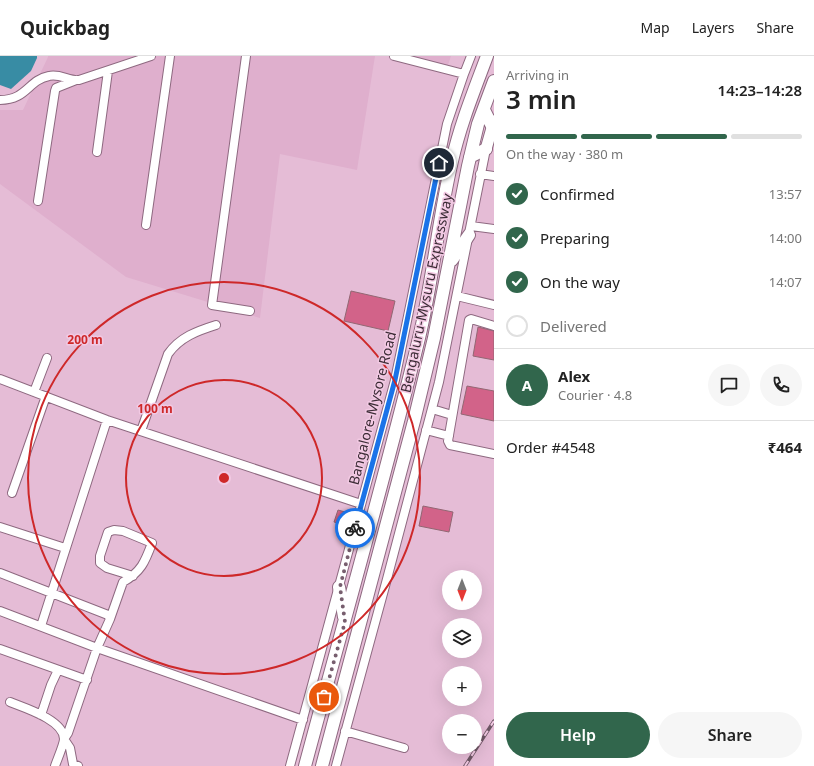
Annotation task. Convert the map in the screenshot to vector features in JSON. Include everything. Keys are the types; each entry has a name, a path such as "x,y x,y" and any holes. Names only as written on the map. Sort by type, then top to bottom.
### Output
{"highway":[{"name":"Bengaluru-Mysuru Expressway","path":"305,766 401,412 419,335 452,161 464,117 487,56"},
{"name":"Bengaluru-Mysuru Expressway","path":"322,766 414,421 434,338 470,157 478,124 494,81"},
{"path":"484,110 493,124"},
{"path":"470,157 486,149"},
{"path":"448,266 470,230"},
{"path":"340,587 345,622"}],"main road":[{"path":"486,149 493,124"}],"street":[{"path":"38,201 56,88 151,56"},
{"path":"146,225 170,56"},
{"path":"246,56 212,305 250,311"},
{"path":"394,56 464,74"},
{"name":"Bangalore-Mysore Road","path":"290,766 340,587 395,380 447,124 464,74 472,56"},
{"path":"97,152 108,70"},
{"path":"0,100 9,100 17,97 24,93 41,78 50,75 59,75 76,80"},
{"path":"336,766 447,349 486,149"},
{"path":"480,174 494,176"},
{"path":"470,230 494,229"},
{"path":"457,296 494,305"},
{"path":"494,326 471,319 469,320 448,441 450,445 494,454"},
{"path":"141,431 168,354 174,346 192,333 216,325"},
{"path":"34,392 47,358"},
{"path":"1,381 46,396 107,420 361,504"},
{"path":"12,493 46,396"},
{"path":"432,409 452,415"},
{"path":"41,626 107,420"},
{"path":"426,430 449,436"},
{"path":"0,527 65,548"},
{"path":"55,766 87,680 97,648 110,619 123,582 133,576 140,569 152,543 123,531 114,530 108,532 100,556 100,563 107,568 133,576"},
{"path":"0,573 108,615 110,619"},
{"path":"0,612 97,648 303,720"},
{"path":"0,649 87,680"},
{"path":"41,715 51,685 58,670"},
{"path":"10,702 41,715 57,725 70,748 75,765"},
{"path":"345,731 404,748"}],"shaded area":[{"path":"48,56 375,56 357,170 280,154 260,318 126,277 0,184 0,110 23,110"},
{"path":"400,56 451,56 447,68"}],"water":[{"path":"0,56 37,56 37,58 31,71 11,89 0,85"}],"building":[{"path":"351,291 395,301 388,331 344,321"},
{"path":"478,327 494,331 494,360 473,356"},
{"path":"467,386 494,391 494,421 461,414"},
{"path":"423,506 453,512 449,532 419,526"},
{"path":"338,510 345,512 342,524 334,522"}],"railway":[{"path":"465,766 494,721"}],"way so far":[{"path":"324,697 345,622 340,587 355,528"}],"route":[{"path":"355,528 395,380 439,163"}]}
